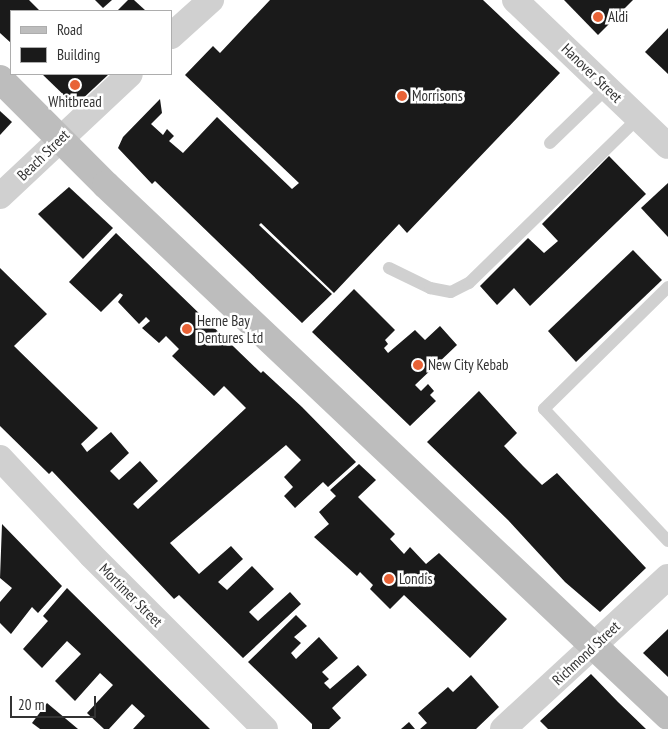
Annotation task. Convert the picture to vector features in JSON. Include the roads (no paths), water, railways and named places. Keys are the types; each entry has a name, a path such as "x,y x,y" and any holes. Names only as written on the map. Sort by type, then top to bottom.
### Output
{"main road":[{"path":"0,79 668,716"}],"street":[{"path":"172,35 211,0"},
{"name":"Hanover Street","path":"516,0 668,146"},
{"name":"Beach Street","path":"0,196 129,75"},
{"name":"Mortimer Street","path":"0,458 90,555 265,729"},
{"name":"Richmond Street","path":"503,729 668,576"}],"lane":[{"path":"550,143 607,88"},
{"path":"389,268 430,288 451,292 469,282 638,118"},
{"path":"668,287 544,409 668,541"}],"place":[{"name":"Aldi","path":"598,17"},
{"name":"Whitbread","path":"75,85"},
{"name":"Morrisons","path":"402,96"},
{"name":"Herne Bay Dentures Ltd","path":"187,329"},
{"name":"New City Kebab","path":"418,365"},
{"name":"Londis","path":"389,579"}]}
